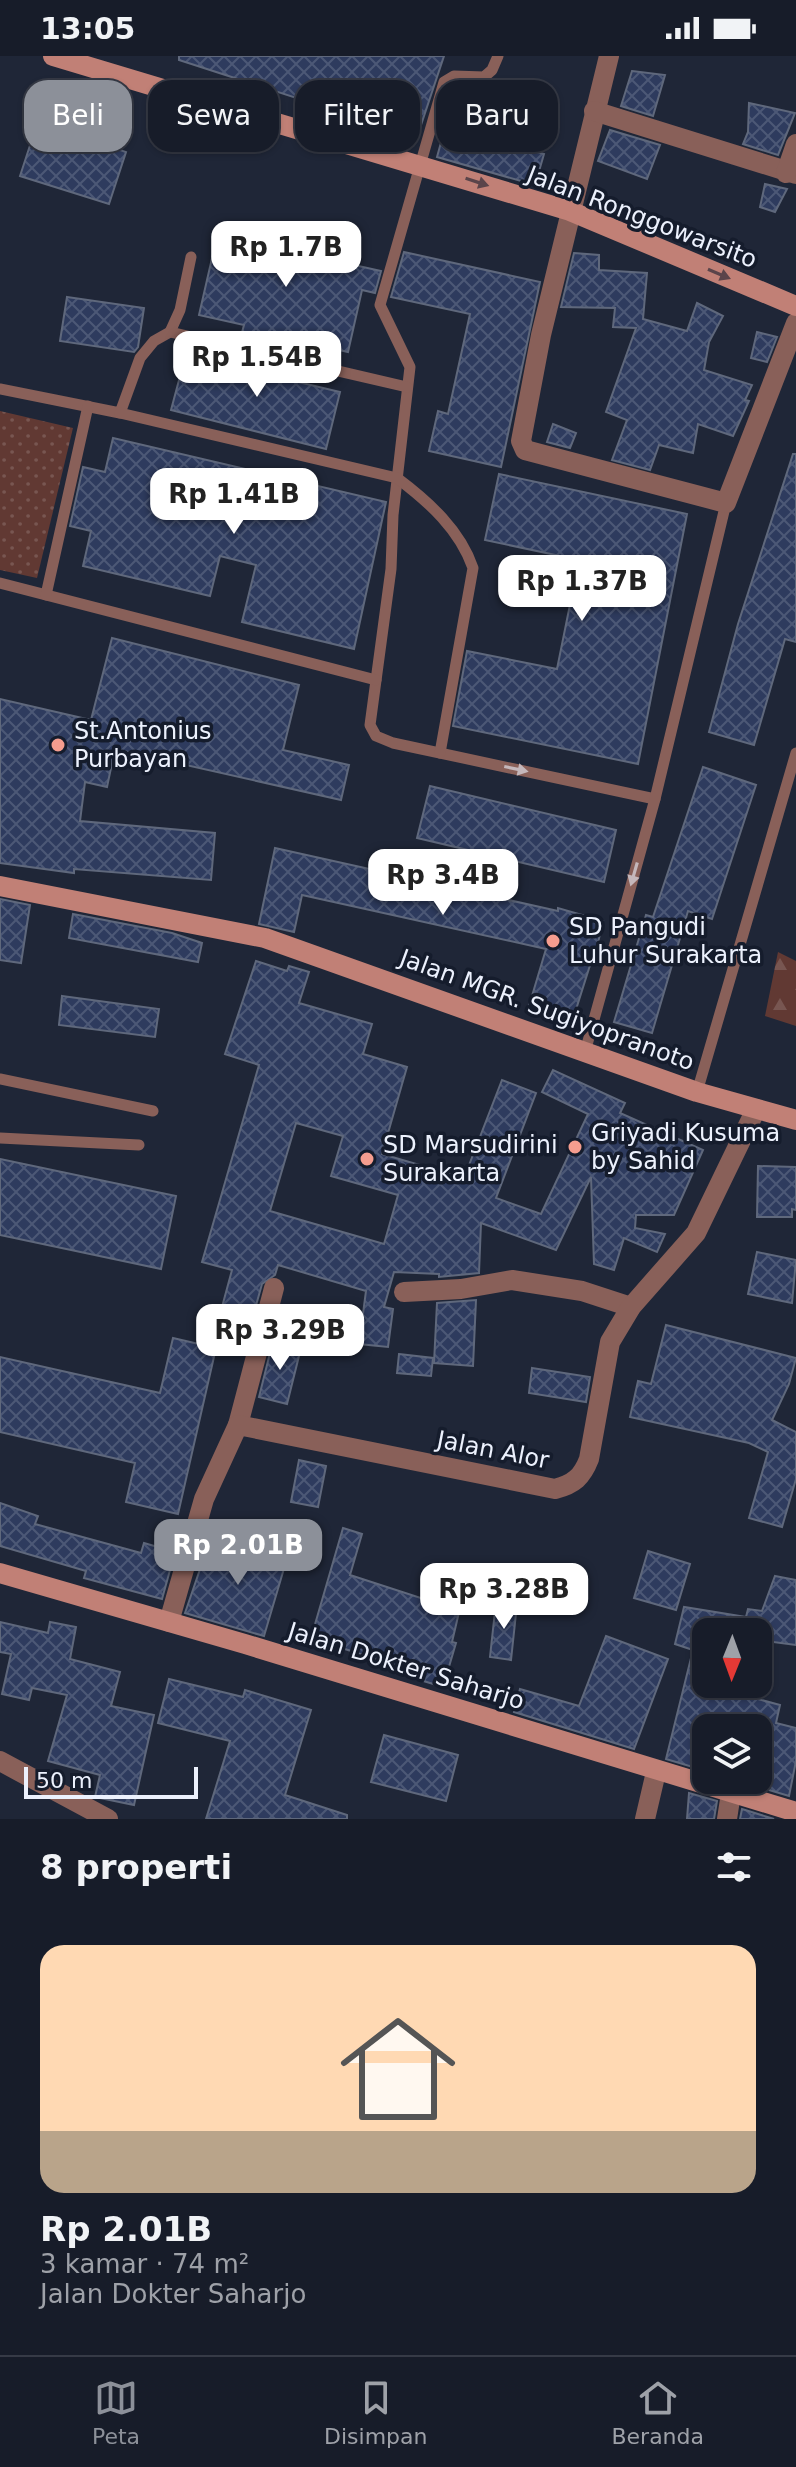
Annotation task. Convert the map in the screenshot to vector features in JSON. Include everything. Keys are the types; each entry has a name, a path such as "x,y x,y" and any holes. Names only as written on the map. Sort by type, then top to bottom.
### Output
{"main road":[{"name":"Jalan Ronggowarsito","path":"53,56 570,211 796,306"},
{"name":"Jalan MGR. Sugiyopranoto","path":"0,886 265,938 697,1092 796,1120"},
{"name":"Jalan Dokter Saharjo","path":"0,1573 692,1782"},
{"name":"Jalan Dokter Saharjo","path":"734,1794 782,1812"}],"street":[{"path":"609,56 541,335 522,445 532,454 726,503 796,323"},
{"path":"594,111 791,174 796,144"},
{"name":"Jalan Alor","path":"238,1425 528,1485 555,1489 569,1486 583,1475 589,1459 610,1342 631,1307 696,1233 756,1109"},
{"path":"404,1292 461,1289 512,1280 582,1291 631,1307"},
{"path":"169,1622 204,1499 238,1425 274,1288"},
{"path":"0,1761 108,1819"},
{"path":"645,1819 656,1772"},
{"path":"727,1819 731,1794"}],"lane":[{"path":"498,56 492,70 484,77 454,76 444,82 380,305 410,367 397,478 391,569 370,719 376,736 440,753 655,799"},
{"path":"120,413 140,358 154,341 170,332 180,310 191,257"},
{"path":"170,332 407,387"},
{"path":"0,389 120,413 397,478 425,499 466,550 473,568 440,753"},
{"path":"46,595 88,406"},
{"path":"585,1052 655,799 726,503"},
{"path":"0,583 376,680"},
{"path":"697,1092 796,753"},
{"path":"0,1079 153,1111"},
{"path":"0,1138 139,1145"}],"green space":[{"path":"0,411 73,428 37,578 0,570"},
{"path":"778,952 796,961 796,1026 765,1016"}],"building":[{"path":"179,56 444,56 420,128 420,80 295,80 295,98 279,92 279,80 241,80 179,60"},
{"path":"632,71 665,75 653,116 621,106"},
{"path":"749,103 795,113 778,155 743,144 748,132"},
{"path":"610,130 660,145 647,179 598,161"},
{"path":"28,152 126,152 109,204 20,176"},
{"path":"438,152 544,154 535,185 437,157"},
{"path":"765,184 787,189 775,212 760,207"},
{"path":"270,223 341,239 336,261 381,271 375,293 362,290 348,352 303,342 300,354 240,340 244,325 199,315 218,232 266,242"},
{"path":"404,252 540,282 501,467 429,451 438,411 448,414 470,314 391,297"},
{"path":"574,253 599,255 599,270 647,273 643,319 687,331 697,303 723,316 709,342 704,370 752,385 745,400 749,401 733,436 698,424 693,453 659,445 650,470 612,460 627,420 606,412 636,328 613,327 615,308 561,307"},
{"path":"67,297 144,308 138,347 134,352 60,341"},
{"path":"757,332 777,337 767,362 751,358"},
{"path":"186,354 234,366 236,356 297,370 294,381 340,392 326,449 171,410"},
{"path":"553,424 576,433 570,448 547,442"},
{"path":"113,438 386,502 354,649 242,622 256,565 220,556 210,596 83,566 91,531 70,526 83,467 105,472"},
{"path":"793,454 796,454 796,642 785,639 754,745 709,732 738,624"},
{"path":"499,474 687,514 638,764 453,726 467,651 557,669 579,560 485,540"},
{"path":"112,638 299,685 283,750 349,765 341,800 115,749 107,787 85,782 80,821 215,833 211,880 74,869 74,873 0,863 0,699 91,720"},
{"path":"703,767 756,785 712,919 688,911 652,1033 614,1022 646,915 653,917"},
{"path":"430,786 616,830 604,882 417,838"},
{"name":"SD Pangudi Luhur Surakarta","path":"275,848 558,911 558,908 603,921 594,960 573,1019 529,1006 546,949 302,895 294,932 259,924"},
{"path":"0,899 30,905 21,963 0,960"},
{"path":"73,914 172,933 202,943 198,962 69,938"},
{"path":"256,961 287,971 289,966 309,972 299,1003 372,1024 363,1054 407,1067 382,1154 464,1178 502,1080 536,1093 496,1198 541,1214 588,1114 542,1092 553,1070 625,1103 620,1113 703,1150 674,1215 636,1215 635,1228 665,1234 657,1252 624,1238 614,1270 594,1264 591,1177 556,1250 481,1223 479,1273 439,1277 439,1274 394,1272 384,1307 393,1309 388,1347 359,1344 366,1291 278,1265 275,1275 262,1284 253,1316 222,1307 232,1270 202,1262 259,1065 225,1054","holes":["296,1123 343,1136 331,1176 398,1195 384,1244 270,1211"]},
{"path":"62,996 159,1009 155,1037 59,1025"},
{"path":"0,1159 176,1196 161,1269 0,1235"},
{"path":"758,1166 796,1167 796,1210 792,1209 792,1217 757,1217"},
{"path":"757,1252 796,1260 792,1303 748,1294"},
{"path":"476,1300 473,1366 434,1363 437,1303"},
{"path":"666,1325 796,1358 789,1384 772,1420 796,1432 796,1479 782,1527 749,1518 768,1452 749,1443 630,1417 638,1381 651,1384"},
{"path":"173,1338 216,1348 178,1514 126,1502 135,1463 0,1432 0,1357 160,1393"},
{"path":"273,1341 301,1348 287,1404 259,1397"},
{"path":"399,1354 433,1358 431,1376 397,1373"},
{"path":"532,1368 590,1377 586,1402 529,1393"},
{"path":"299,1460 326,1466 318,1507 291,1502"},
{"path":"0,1503 38,1516 35,1524 141,1553 144,1543 175,1552 162,1599 84,1578 86,1571 0,1546"},
{"path":"343,1528 362,1534 350,1575 436,1603 440,1586 464,1591 452,1642 456,1643 443,1687 417,1679 419,1673 311,1638"},
{"path":"209,1543 250,1555 253,1545 288,1555 264,1636 185,1613"},
{"path":"648,1551 690,1564 676,1610 634,1598"},
{"path":"775,1576 796,1580 796,1645 772,1642 772,1618 692,1618 692,1650 675,1644 684,1607 746,1617 748,1609 762,1611"},
{"path":"496,1602 517,1604 511,1660 490,1657"},
{"path":"0,1622 48,1633 50,1622 76,1627 70,1659 120,1672 111,1706 154,1715 134,1805 95,1797 100,1775 48,1761 67,1695 32,1688 29,1700 2,1694 11,1654 0,1652"},
{"path":"606,1636 668,1659 634,1749 514,1712 520,1689 579,1706"},
{"path":"692,1654 692,1698 754,1698 780,1705 776,1723 796,1728 796,1761 789,1796 772,1791 772,1714 692,1714 692,1767 666,1759"},
{"path":"169,1679 243,1697 245,1690 311,1710 285,1795 347,1815 347,1819 206,1819 230,1741 158,1723"},
{"path":"384,1735 458,1755 446,1801 371,1782"},
{"path":"689,1793 717,1801 714,1819 687,1819"},
{"path":"742,1809 774,1819 740,1819"}],"place":[{"name":"St.Antonius Purbayan","path":"58,745"},
{"name":"SD Pangudi Luhur Surakarta","path":"553,941"},
{"name":"Griyadi Kusuma by Sahid","path":"575,1147"},
{"name":"SD Marsudirini Surakarta","path":"367,1159"}]}
